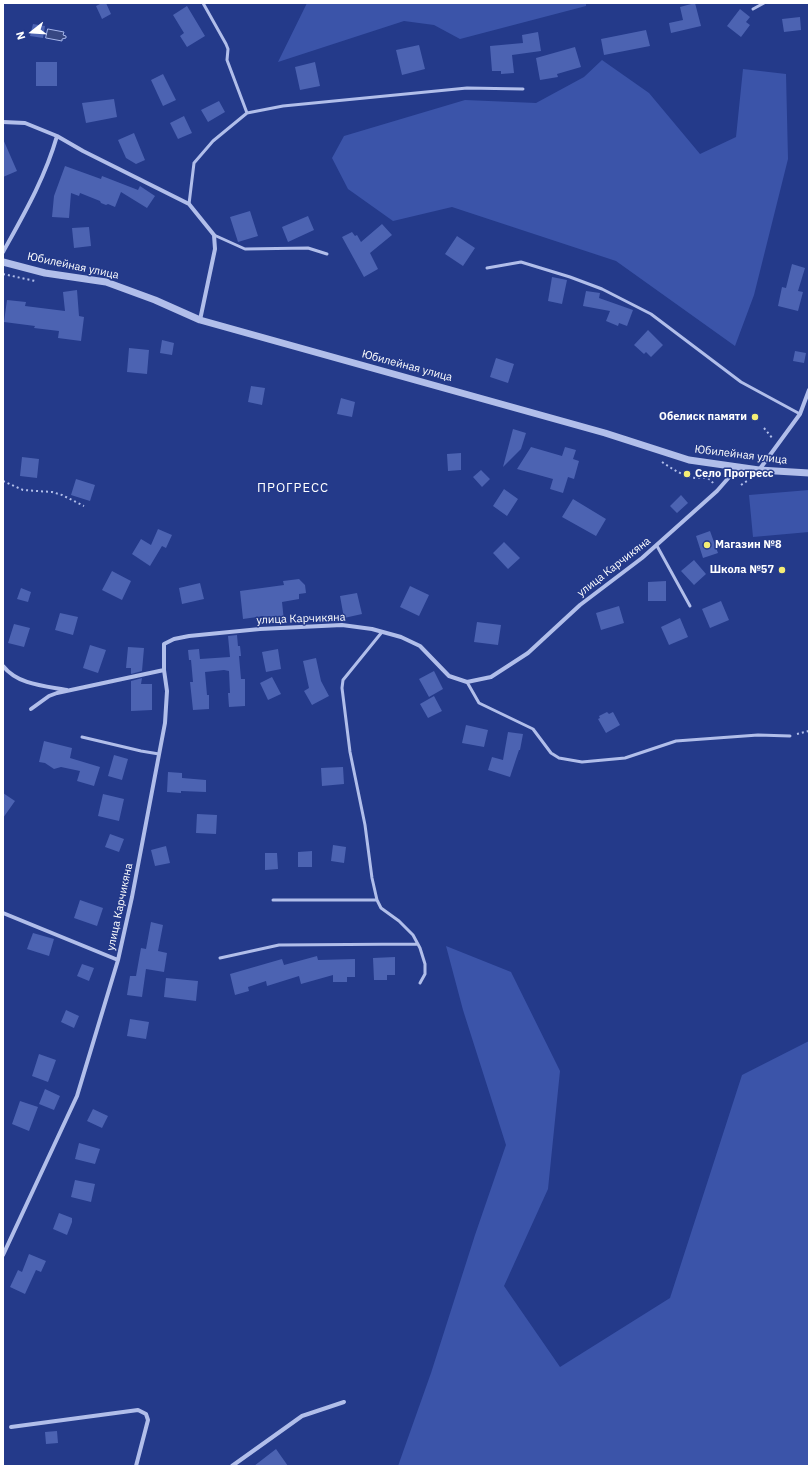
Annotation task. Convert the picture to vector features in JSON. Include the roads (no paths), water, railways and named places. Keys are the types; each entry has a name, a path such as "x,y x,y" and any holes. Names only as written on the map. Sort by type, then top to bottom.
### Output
{"street":[{"path":"3,122 25,123 57,136 83,151 189,204 214,235 215,249 200,320"},
{"path":"3,252 32,200 50,160 57,136"},
{"name":"Юбилейная улица","path":"3,262 45,272 106,282 155,300 200,320 605,432 689,460 759,470 809,473"},
{"path":"759,470 800,414 809,390"},
{"name":"улица Карчикяна","path":"3,1255 77,1096 118,960 132,896 165,723 166,691 164,644 174,639 189,636 260,629 342,625 372,629 401,637 420,646 448,676 467,682 491,677 528,653 580,604 656,546 717,491 738,467"},
{"path":"3,666 7,671 20,680 70,691"},
{"path":"31,710 49,696 164,670"},
{"name":"улица Карчикяна","path":"3,913 118,960"},
{"path":"232,1466 302,1416 344,1402"},
{"path":"11,1427 138,1410 146,1414 148,1420 136,1466"}],"lane":[{"path":"203,3 228,49 226,60 247,113"},
{"path":"753,9 764,3"},
{"path":"189,204 194,163 212,141 247,113 283,106 443,90 467,88 523,89"},
{"path":"214,235 245,249 308,248 327,254"},
{"path":"487,268 521,262 570,277 602,289 651,314 741,382 800,414"},
{"path":"656,546 690,606"},
{"path":"382,632 343,680 342,688 350,752 365,825 372,878 377,900 381,908 399,921 418,944 425,964 425,974 420,983"},
{"path":"467,682 480,703 533,729 551,753 559,758 582,762 625,758 676,742 758,734 790,736"},
{"path":"82,737 140,752 159,754"},
{"path":"274,900 377,900"},
{"path":"220,958 279,944 418,944"}],"place":[{"name":"Обелиск памяти","path":"755,417"},
{"name":"Село Прогресс","path":"687,474"},
{"name":"Магазин №8","path":"707,545"},
{"name":"Школа №57","path":"782,570"}],"district":[{"name":"ПРОГРЕСС","path":"293,488"}]}
